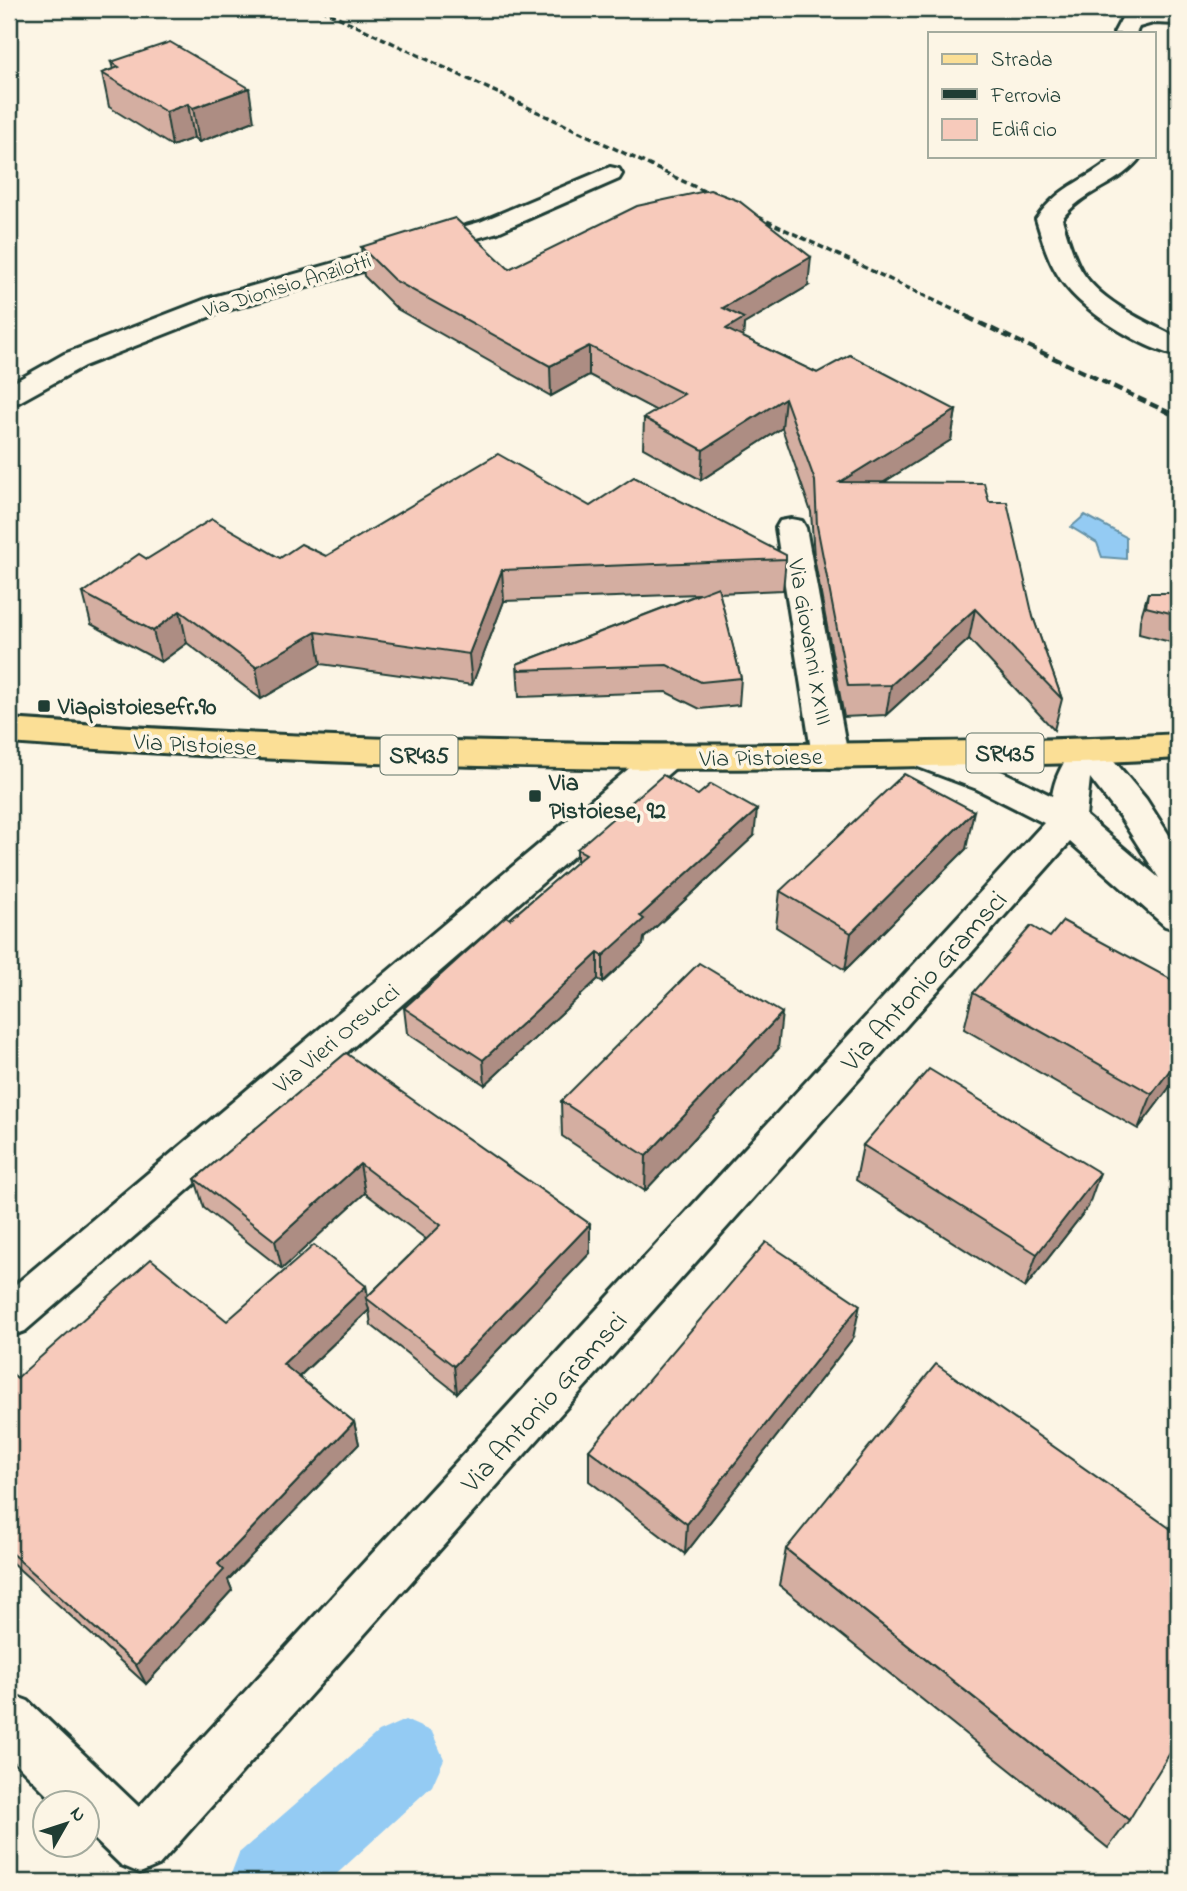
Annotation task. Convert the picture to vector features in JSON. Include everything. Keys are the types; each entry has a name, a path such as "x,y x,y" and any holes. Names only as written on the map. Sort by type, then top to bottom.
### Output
{"main road":[{"name":"Via Pistoiese","path":"9,731 165,743 393,754 663,759 1088,752 1178,746"}],"street":[{"path":"1126,32 1130,23 1141,18 1178,18"},
{"path":"1127,158 1112,172 1060,201 1049,219 1058,247 1073,277 1111,311 1149,335 1178,348"},
{"name":"Via Dionisio Anzilotti","path":"9,396 74,360 215,305 489,227 610,174"},
{"name":"Via Giovanni XXIII","path":"791,528 830,756"},
{"path":"1068,821 1072,777 1088,752 1133,808 1178,878"},
{"path":"922,755 990,780 1068,821 1178,916"},
{"name":"Via Vieri Orsucci","path":"9,1317 663,759"},
{"name":"Via Antonio Gramsci","path":"9,1720 140,1846 1068,821"}],"water":[{"path":"1085,515 1126,537 1126,559 1102,557 1097,543 1071,527"}],"building":[{"path":"170,42 249,88 193,108 188,104 166,112 102,73 119,67 111,62"},
{"path":"710,190 739,201 811,257 723,308 744,318 726,329 817,373 850,355 956,410 840,482 984,483 989,502 1007,502 1033,617 1062,699 975,609 891,685 848,686 817,526 815,481 785,398 703,450 644,418 684,394 589,346 550,366 394,280 361,247 455,218 509,269 637,206"},
{"path":"498,454 590,506 634,477 786,555 786,559 502,570 469,654 316,632 256,667 180,611 153,631 83,593 139,554 147,559 212,519 280,558 301,544 326,556"},
{"path":"718,587 741,678 701,682 667,665 518,670 517,664"},
{"path":"1148,593 1178,593 1178,615 1146,607"},
{"path":"904,774 974,811 851,933 780,891"},
{"path":"663,775 698,795 711,784 757,810 640,916 644,919 603,956 598,953 483,1060 404,1008 506,916 510,919 586,854 577,849"},
{"path":"1063,921 1178,983 1178,1059 1152,1094 973,993 1031,926 1050,937"},
{"path":"699,963 782,1013 646,1156 561,1101"},
{"path":"346,1053 590,1224 454,1366 366,1298 441,1225 360,1164 275,1241 195,1179"},
{"path":"929,1069 1100,1173 1037,1254 863,1145"},
{"path":"766,1242 860,1305 687,1524 589,1450"},
{"path":"314,1245 366,1286 283,1364 354,1422 218,1564 224,1570 136,1665 9,1551 9,1371 17,1378 151,1259 227,1321"},
{"path":"936,1364 1178,1534 1178,1740 1129,1820 786,1549"}],"waterway":[{"path":"268,1882 405,1759"}],"railway":[{"path":"321,9 971,318"},
{"path":"967,317 1178,417"}],"place":[{"name":"Viapistoiesefr.90","path":"44,706"},
{"name":"Via Pistoiese, 92","path":"535,796"}]}
